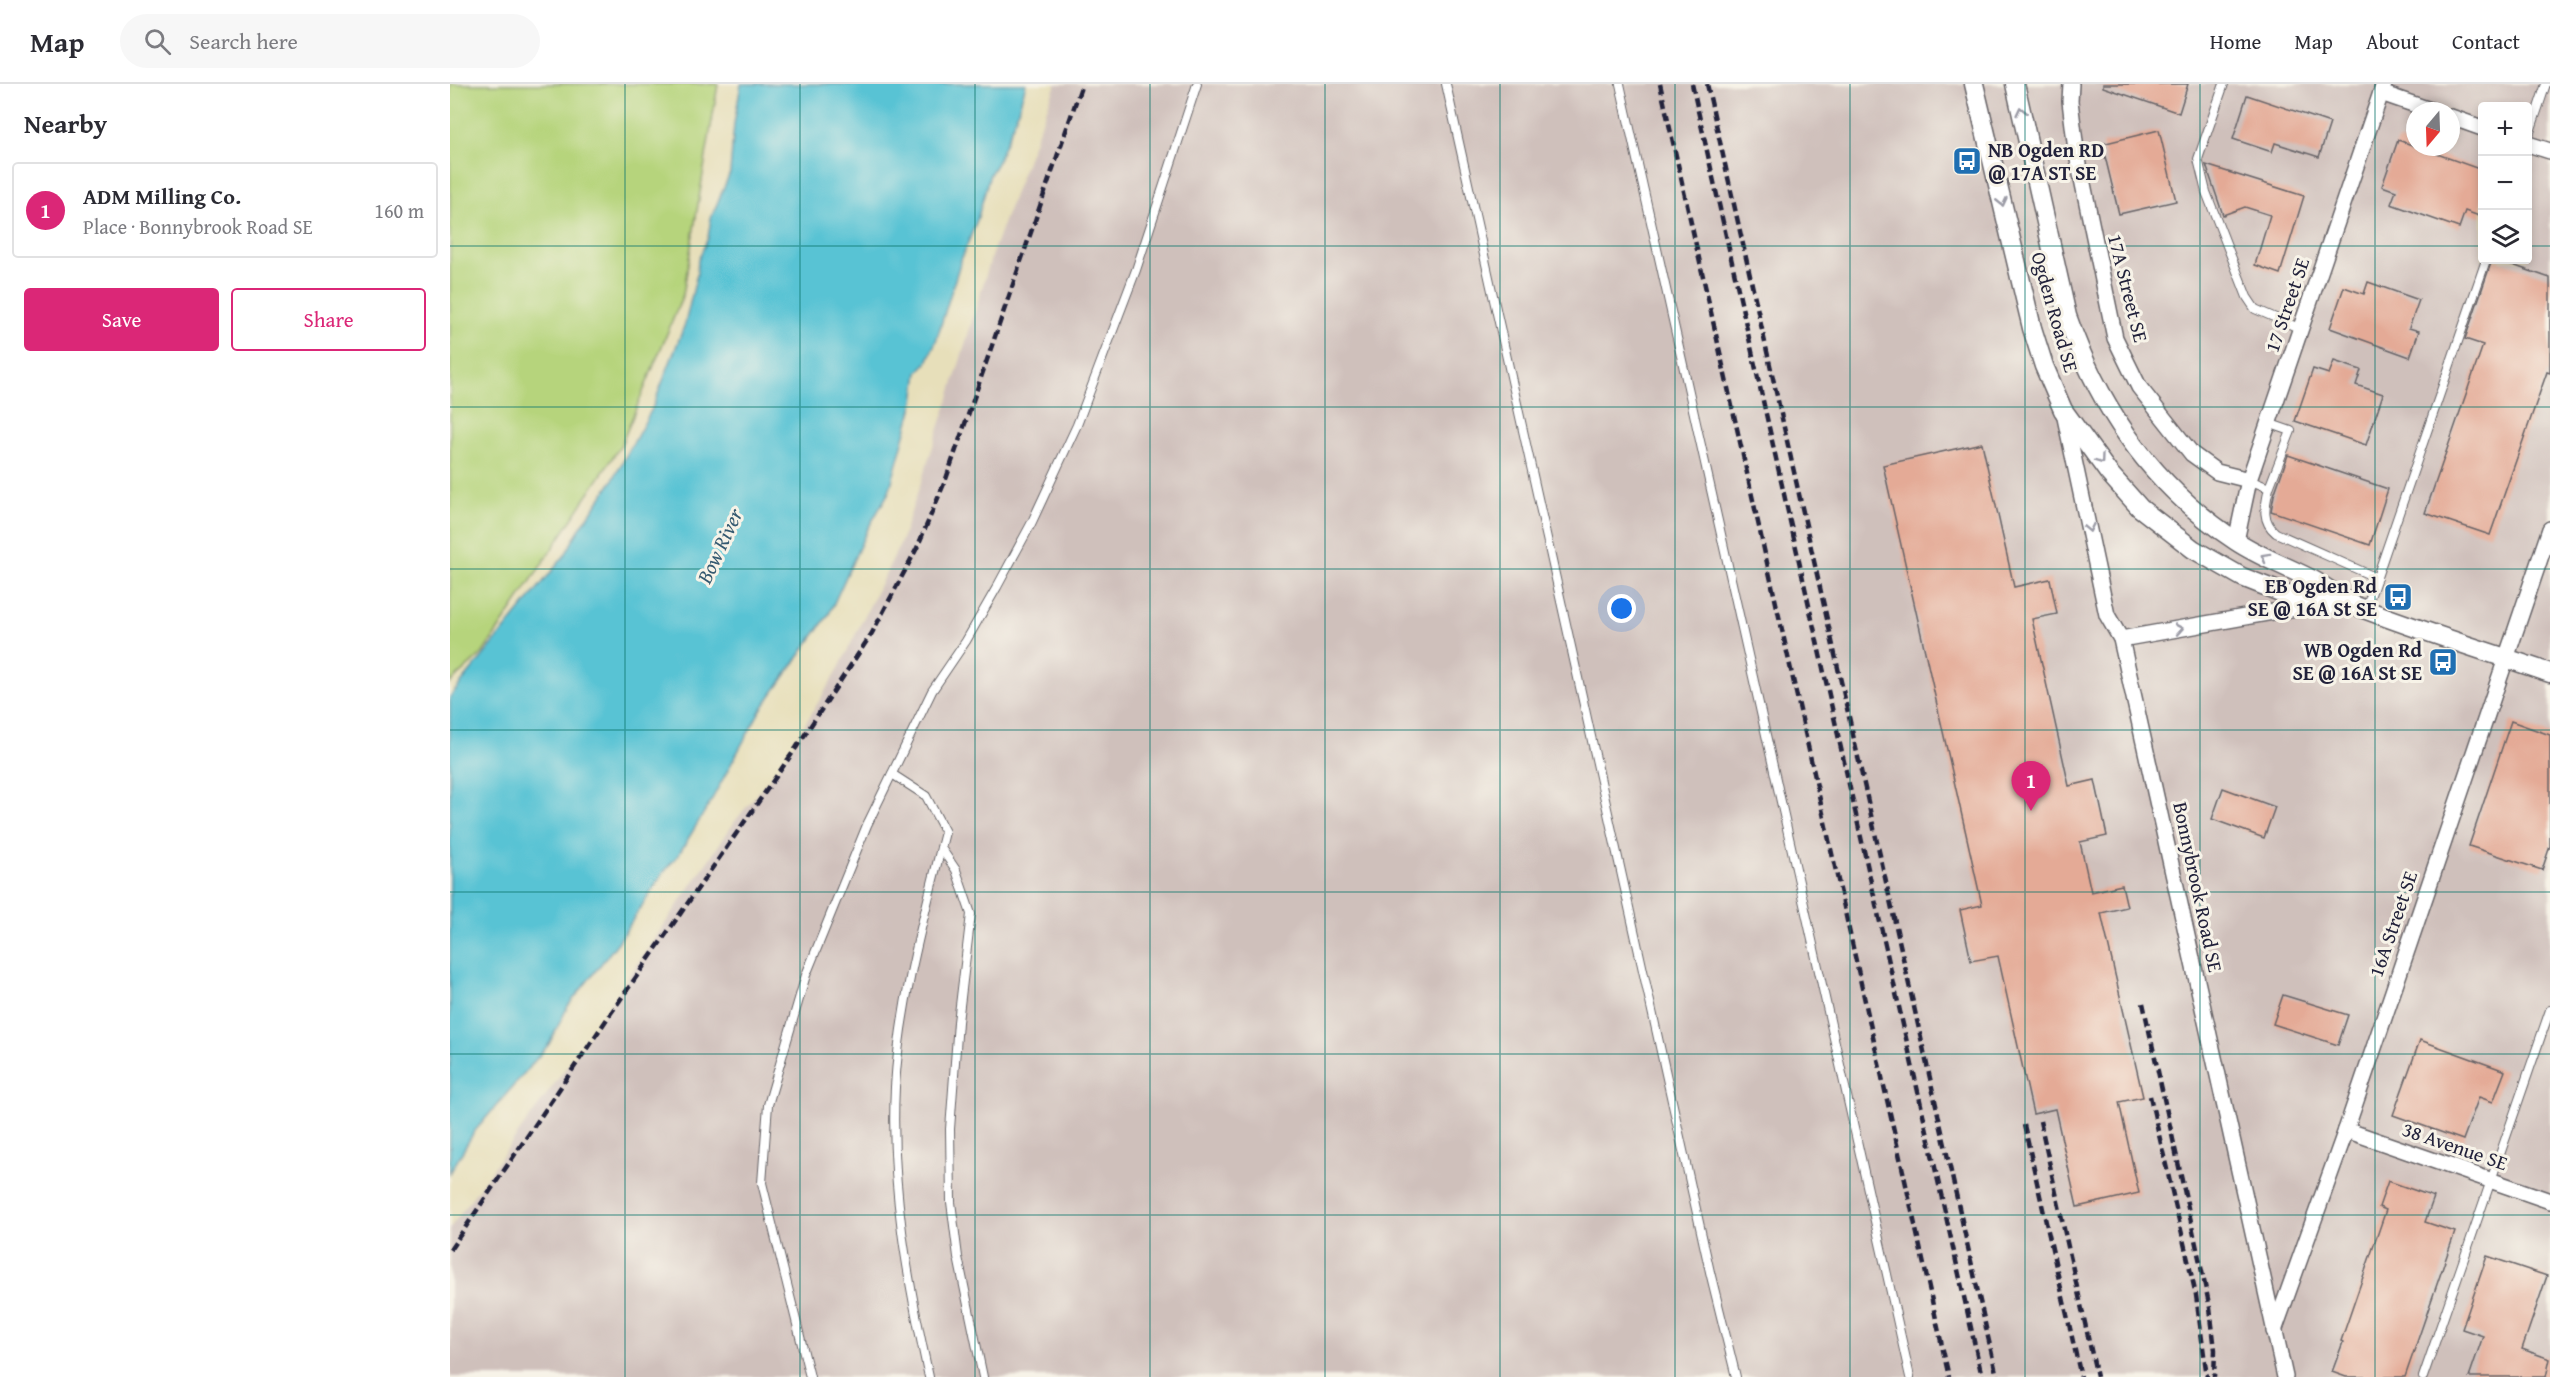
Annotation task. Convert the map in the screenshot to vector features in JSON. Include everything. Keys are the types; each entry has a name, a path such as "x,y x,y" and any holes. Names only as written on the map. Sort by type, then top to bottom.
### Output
{"street":[{"name":"Ogden Road SE","path":"1974,84 2032,328 2044,366 2063,410 2108,472 2140,508 2193,549 2242,577 2313,605"},
{"name":"Ogden Road SE","path":"2015,84 2067,316 2078,348 2108,409 2144,460 2184,502 2236,541 2314,580 2360,607 2550,673"},
{"name":"17A Street SE","path":"2070,84 2076,150 2115,338 2139,387 2192,454 2217,472 2249,480"},
{"name":"17 Street SE","path":"2236,541 2249,480 2383,89"},
{"path":"2383,89 2413,102"},
{"path":"2460,120 2478,127"},
{"path":"2532,145 2550,151"},
{"name":"Bonnybrook Road SE","path":"2063,410 2107,615 2121,639 2285,1377"},
{"name":"16A Street SE","path":"2274,1331 2346,1130 2550,529"},
{"name":"Ogden Road SE","path":"2121,639 2313,605 2360,607"},
{"name":"38 Avenue SE","path":"2346,1130 2550,1201"}],"lane":[{"path":"810,1377 762,1183 768,1105 806,975 867,825 932,691 966,641 1026,535 1077,425 1137,270 1197,84"},
{"path":"1446,84 1710,1272 1736,1377"},
{"path":"1620,84 1910,1377"},
{"path":"2224,84 2198,159 2206,192 2247,297 2255,309 2301,329"},
{"path":"2532,126 2546,84"},
{"path":"2360,607 2377,578 2485,264"},
{"path":"2268,423 2291,431 2269,488 2265,505 2268,527 2297,544 2377,578"},
{"path":"2249,480 2269,488"},
{"path":"892,774 926,796 945,832 917,943 905,1003 895,1088 898,1191 904,1254 929,1377"},
{"path":"941,848 956,870 971,914 958,1022 950,1130 951,1202 958,1257 983,1377"},
{"path":"2423,1377 2493,1181 2550,1010"}],"shaded area":[{"path":"1056,84 2550,84 2550,1377 450,1377 450,1228 573,1058 736,820 781,764 839,668 901,542 948,401 994,248"}],"green space":[{"path":"450,84 718,84 683,295 621,445 483,653 450,683"}],"water":[{"name":"Bow River","path":"741,84 1026,84 1016,117 997,163 990,174 936,341 927,362 918,372 914,402 889,492 867,530 829,614 760,711 679,854 663,873 619,941 568,1006 549,1044 474,1132 450,1173 450,697 565,555 611,483 652,409 685,324 697,274 698,260 708,238 711,218 730,173 734,124"}],"building":[{"path":"2103,84 2188,84 2179,113 2103,87"},
{"path":"2247,95 2330,123 2319,157 2275,143 2272,152 2233,139"},
{"path":"2159,130 2176,201 2119,214 2102,144"},
{"path":"2398,140 2406,143 2406,156 2443,156 2478,169 2478,216 2465,211 2459,228 2391,204 2396,191 2382,186"},
{"path":"2206,165 2304,196 2280,274 2255,265 2270,215 2245,207 2223,215"},
{"path":"2491,264 2510,264 2550,278 2550,373 2547,372 2490,535 2425,513 2483,345 2465,339"},
{"path":"2368,282 2419,300 2409,328 2419,331 2410,357 2330,328 2344,287 2364,294"},
{"path":"2334,361 2361,370 2356,385 2383,394 2366,445 2295,421 2313,369 2329,374"},
{"path":"1982,443 2014,587 2050,579 2057,614 2032,619 2069,786 2095,780 2107,836 2080,842 2091,892 2122,885 2127,907 2101,913 2143,1097 2119,1102 2139,1193 2077,1207 2055,1109 2033,1114 1998,956 1971,961 1960,910 1982,905 1883,465"},
{"path":"2288,455 2388,489 2370,545 2271,511"},
{"path":"2511,721 2550,735 2550,846 2542,870 2469,846"},
{"path":"2223,788 2275,807 2264,838 2212,819"},
{"path":"2283,995 2348,1015 2338,1045 2273,1024"},
{"path":"2420,1040 2505,1071 2493,1102 2479,1097 2463,1140 2393,1115"},
{"path":"2388,1181 2434,1197 2425,1222 2455,1232 2405,1377 2346,1377 2332,1372 2386,1210 2379,1207"},
{"path":"2487,1256 2547,1276 2522,1349 2550,1359 2546,1377 2469,1377 2483,1336 2462,1329"}],"railway":[{"path":"450,1250 611,1013 796,748 872,633 917,548 946,479 1082,84"},
{"path":"1660,84 1949,1377"},
{"path":"1692,84 1982,1377"},
{"path":"1707,84 1997,1377"},
{"path":"2143,1003 2210,1308 2215,1350 2214,1377"},
{"path":"2150,1096 2196,1295 2207,1377"},
{"path":"2040,1121 2097,1377"},
{"path":"2024,1125 2081,1377"}],"place":[{"name":"NB Ogden RD @ 17A ST SE","path":"1967,161"},
{"name":"EB Ogden Rd SE @ 16A St SE","path":"2398,597"},
{"name":"WB Ogden Rd SE @ 16A St SE","path":"2443,662"},
{"name":"ADM Milling Co.","path":"2031,811"}]}
